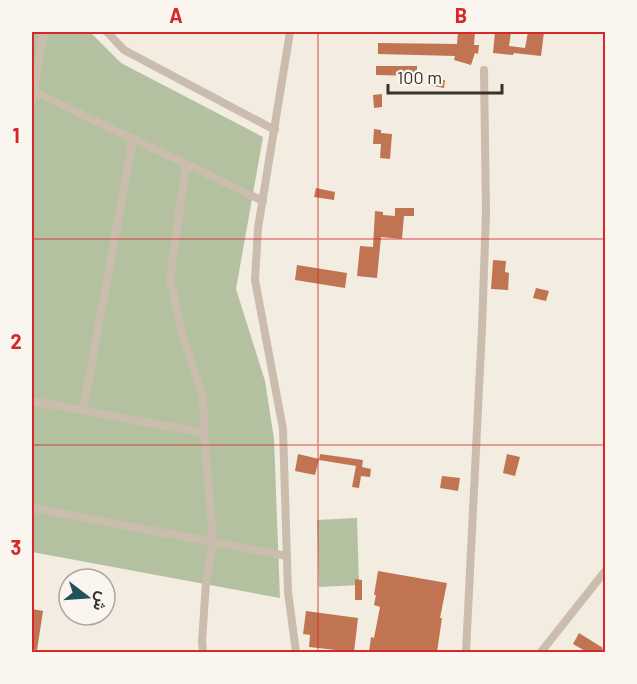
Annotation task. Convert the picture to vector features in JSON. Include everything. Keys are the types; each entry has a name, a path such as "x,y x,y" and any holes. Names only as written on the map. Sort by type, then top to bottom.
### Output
{"street":[{"path":"44,32 32,96 133,139 263,201"},
{"path":"107,32 124,50 275,130"},
{"path":"290,32 258,228 255,280 283,429 288,592 296,652"},
{"path":"466,652 486,213 484,70"},
{"path":"83,411 133,139"},
{"path":"186,165 170,278 180,326 203,398 213,542 206,582 203,652"},
{"path":"32,401 204,433"},
{"path":"32,508 286,556"},
{"path":"541,652 606,570"}],"green space":[{"path":"32,32 90,32 121,63 263,137 236,289 265,381 274,439 280,598 32,552"},
{"path":"357,518 359,585 319,587 317,520"}],"building":[{"path":"458,32 475,32 474,45 479,45 478,54 475,53 471,65 454,60 455,56 378,54 378,43 457,44"},
{"path":"495,32 511,32 509,46 525,48 528,32 544,32 541,56 493,53"},
{"path":"376,66 417,66 417,76 376,75"},
{"path":"429,78 445,80 444,88 428,85"},
{"path":"382,94 382,107 374,108 373,95"},
{"path":"374,129 381,130 381,133 392,134 390,159 380,158 381,144 373,144"},
{"path":"316,188 335,192 334,200 314,197"},
{"path":"395,208 414,208 414,216 404,216 402,239 381,237 377,278 357,276 360,246 373,247 375,211 383,212 383,215 395,216"},
{"path":"493,260 506,261 505,272 509,273 508,290 491,289"},
{"path":"297,265 347,273 345,288 295,280"},
{"path":"536,288 549,291 546,301 533,298"},
{"path":"298,454 319,459 315,475 295,471"},
{"path":"320,454 363,460 362,467 371,469 370,477 361,476 359,488 352,487 356,466 319,460"},
{"path":"507,454 520,457 515,476 503,473"},
{"path":"442,476 460,478 458,491 440,488"},
{"path":"378,571 447,583 440,618 442,618 437,652 369,652 380,607 374,605"},
{"path":"355,579 362,580 362,600 355,600"},
{"path":"32,609 43,611 37,650 32,649"},
{"path":"306,611 358,618 354,652 309,647 310,635 303,634"},
{"path":"579,633 603,648 601,652 587,652 573,644"}]}
